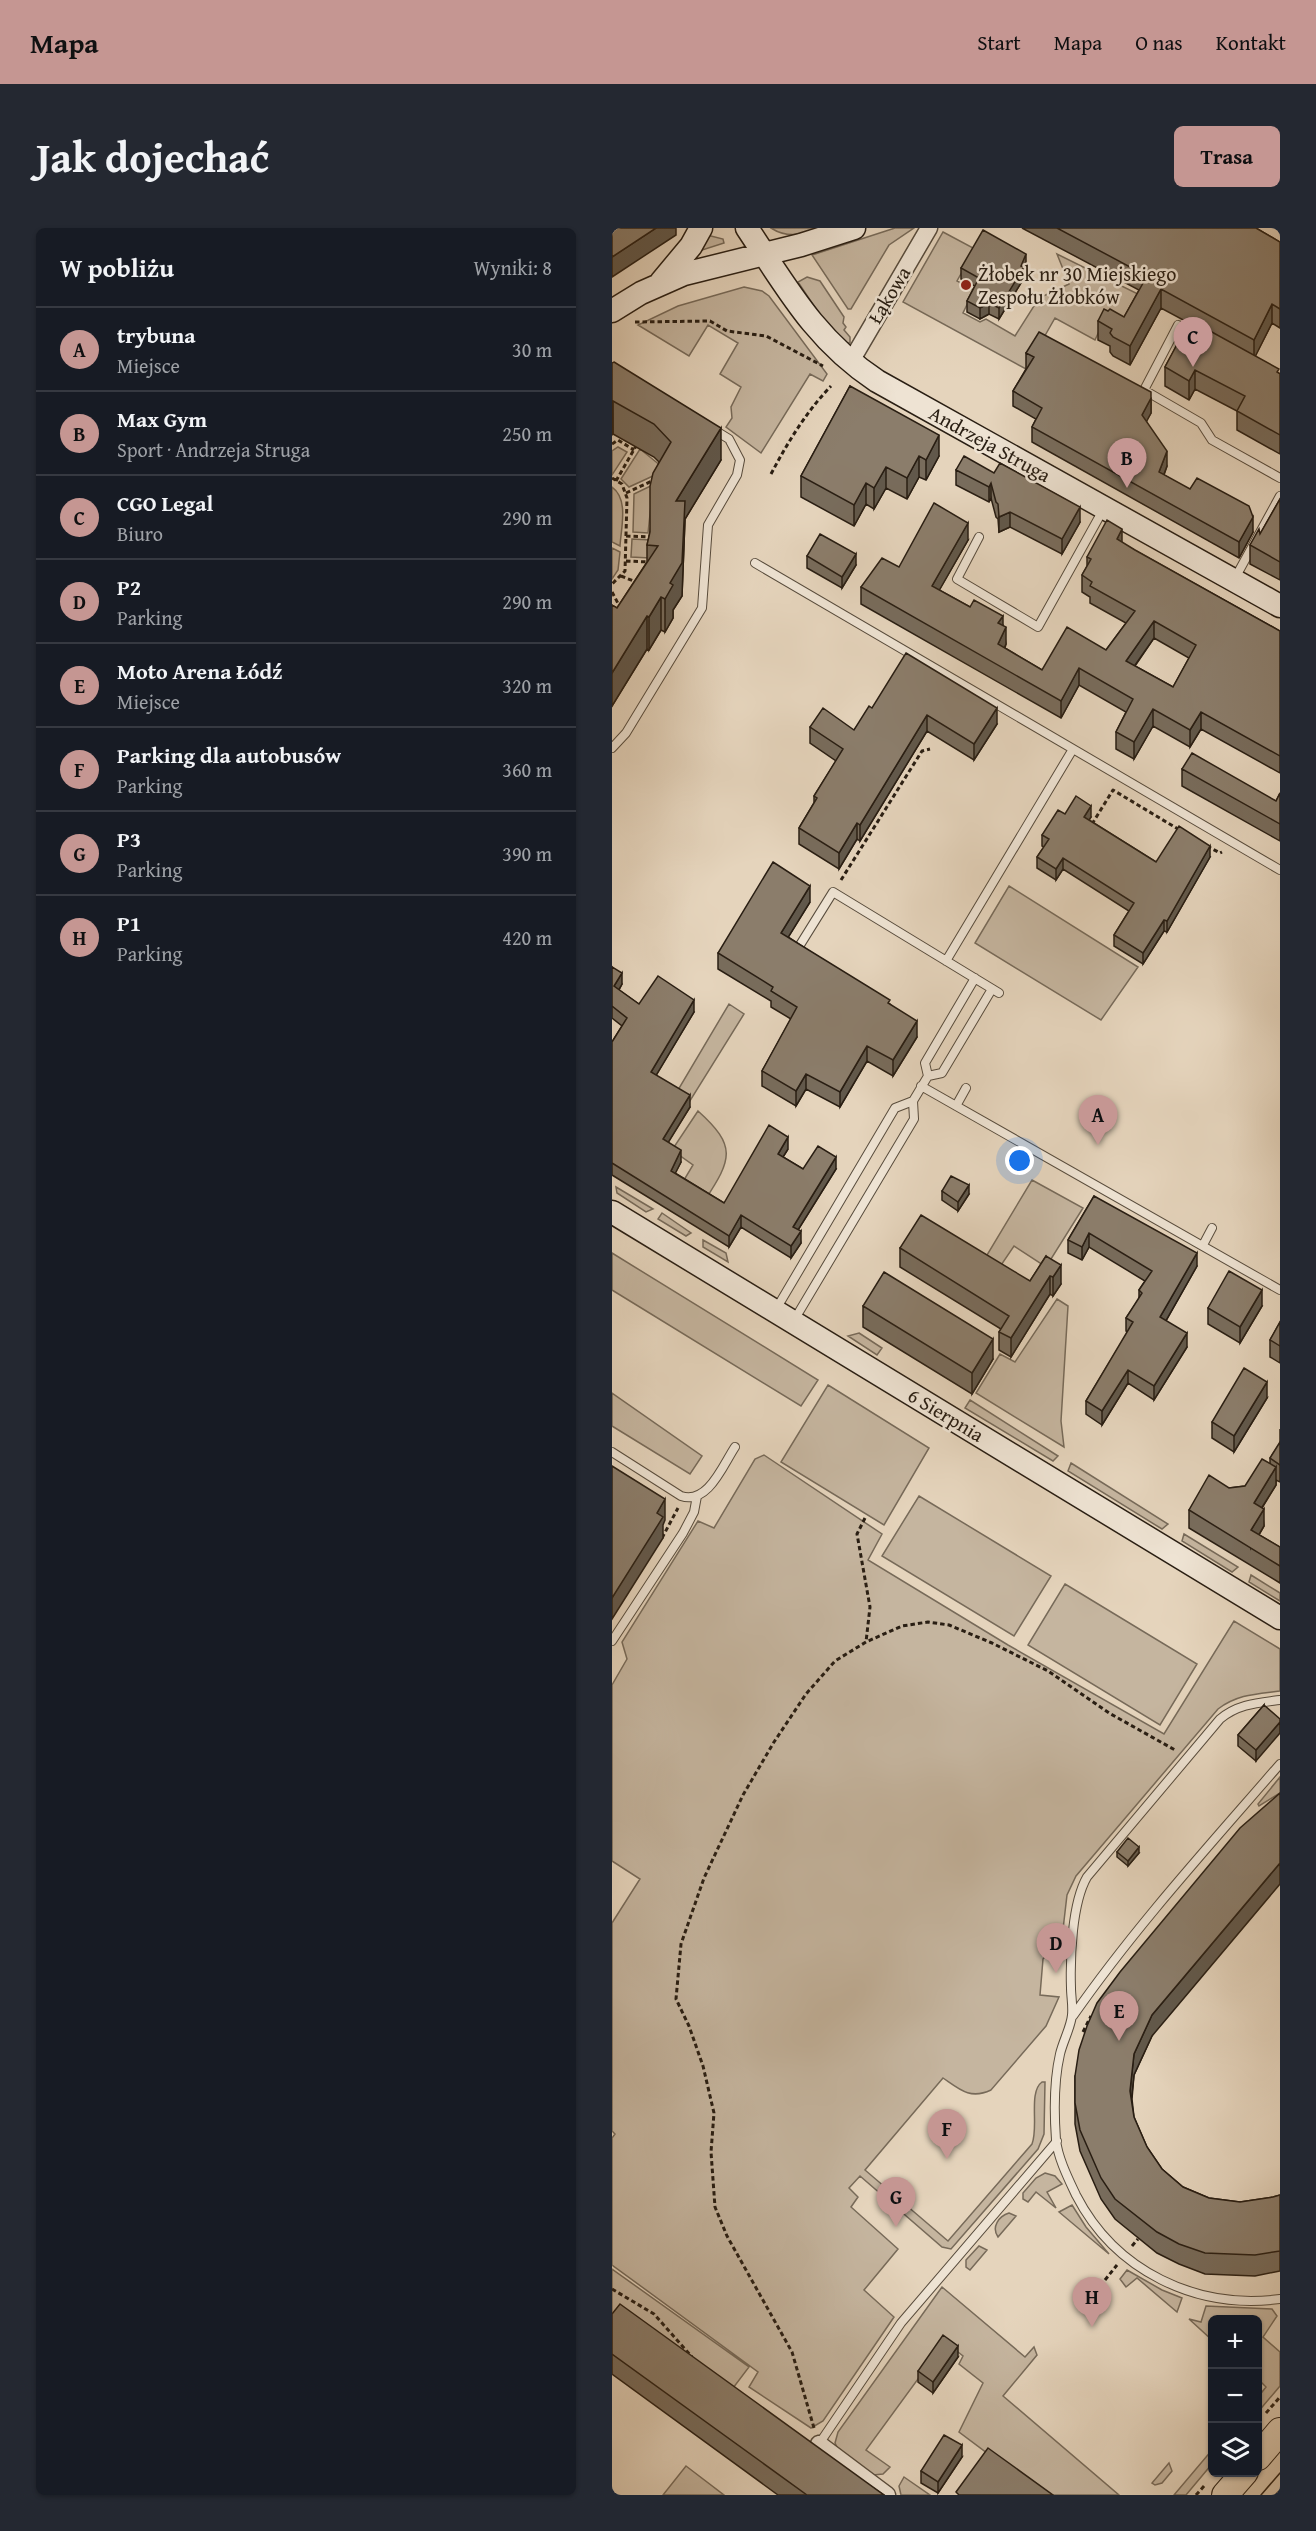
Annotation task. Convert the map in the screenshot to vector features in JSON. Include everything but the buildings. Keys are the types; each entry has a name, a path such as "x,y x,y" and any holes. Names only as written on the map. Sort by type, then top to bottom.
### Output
{"main road":[{"path":"1262,2446 1272,2423"},
{"path":"1225,2495 1241,2477"}],"street":[{"path":"659,284 692,246 701,228"},
{"name":"Andrzeja Struga","path":"747,228 840,366 877,381 1280,606"},
{"path":"612,311 659,284 715,265 764,254 854,228"},
{"name":"Łąkowa","path":"840,366 929,228"},
{"name":"6 Sierpnia","path":"612,1212 1280,1618"},
{"path":"819,2444 887,2495"}],"lane":[{"path":"1197,335 1178,325 1144,390 1200,423 1212,441 1280,478"},
{"path":"612,748 626,733 702,608 708,525 737,476 740,460 729,439 700,421"},
{"path":"1234,580 1280,496"},
{"path":"979,537 957,579 1038,627 1104,508"},
{"path":"755,563 1280,870"},
{"path":"946,960 1073,749"},
{"path":"784,1316 914,1119 913,1101 921,1086 928,1076 942,1073 995,991 834,892 800,945"},
{"path":"928,1076 925,1063 975,978"},
{"path":"921,1086 1280,1290"},
{"path":"956,1106 966,1088"},
{"path":"784,1316 895,1108 913,1101"},
{"path":"1203,1245 1212,1228"},
{"path":"612,1452 681,1496 690,1498 708,1489 735,1447"},
{"path":"612,1641 683,1533 694,1512 697,1496"},
{"path":"1072,2016 1071,1985 1076,1906 1081,1887 1087,1876 1231,1710 1242,1705 1280,1700"},
{"path":"1280,1764 1096,1982 1072,2016 1060,2054 1056,2078 1056,2141 1073,2188 1097,2229 1124,2256 1152,2276 1178,2288 1207,2297 1245,2302 1280,2299"},
{"path":"819,2444 902,2323 1056,2141"}],"path":[{"path":"635,322 710,321 727,331 766,336 840,366"},
{"path":"771,474 787,443 813,405 831,386"},
{"path":"612,444 618,440 634,450"},
{"path":"612,584 625,571 626,561 626,493 622,484 614,479 636,446"},
{"path":"626,493 661,477"},
{"path":"626,536 651,537"},
{"path":"626,561 650,562"},
{"path":"621,576 639,583"},
{"path":"612,592 620,608 626,613"},
{"path":"616,614 620,608"},
{"path":"834,892 922,752 930,749"},
{"path":"1091,826 1113,790 1181,830"},
{"path":"1201,842 1220,854 1229,840"},
{"path":"662,1538 679,1507"},
{"path":"865,1518 857,1534 870,1607 866,1642"},
{"path":"810,2412 792,2352 727,2236 715,2207 711,2152 714,2113 703,2066 689,2026 676,1999 681,1944 704,1878 743,1796 774,1742 806,1694 835,1661 866,1642 902,1626 928,1622 949,1625 1048,1671 1109,1713 1170,1746 1187,1759"},
{"path":"1081,2036 1097,2004 1096,1982"},
{"path":"1123,2242 1136,2253"},
{"path":"612,2289 654,2314 699,2365"},
{"path":"1272,2423 1280,2397"}],"shaded area":[{"path":"771,228 821,228 802,234 790,234"},
{"path":"895,228 914,228 889,245 851,309 848,309 812,255"},
{"path":"943,232 975,249 957,281 974,290 963,313 980,322 986,319 1015,336 1039,298 1069,284 1057,254 1148,299 1124,332 1102,325 1095,340 1055,318 1026,369 903,302"},
{"path":"707,235 723,239 724,243 699,251"},
{"path":"807,277 820,281 844,317 843,323 846,327 844,330 850,337 850,343 845,343 822,318 798,282"},
{"path":"744,287 762,291 769,296 827,374 823,381 810,374 761,453 726,427 732,418 731,407 741,387 720,374 738,343 708,325 689,356 638,325 678,306"},
{"path":"618,447 627,452 612,475 612,451"},
{"path":"640,449 666,470 629,487 621,479"},
{"path":"667,478 651,505 648,533 633,532 634,494"},
{"path":"612,487 621,499 622,506 620,546 612,542"},
{"path":"632,539 651,540 650,558 631,557"},
{"path":"612,548 620,552 618,570 612,579"},
{"path":"1009,886 1138,967 1101,1020 975,943"},
{"path":"729,1004 744,1014 688,1104 675,1095"},
{"path":"698,1111 719,1134 726,1153 721,1174 705,1200 681,1185 693,1165 672,1150"},
{"path":"1032,1180 1083,1208 1046,1267 1014,1246 995,1274 981,1265"},
{"path":"616,1187 653,1209 646,1212 617,1193"},
{"path":"662,1213 691,1233 686,1236 658,1219"},
{"path":"703,1240 726,1253 728,1262 703,1247"},
{"path":"612,1253 818,1380 801,1406 612,1290"},
{"path":"1057,1299 1068,1306 1061,1421 1064,1447 976,1393 1000,1354 1015,1362"},
{"path":"859,1333 882,1348 877,1355 848,1336"},
{"path":"828,1385 929,1448 884,1525 781,1462"},
{"path":"612,1393 702,1456 690,1474 612,1426"},
{"path":"970,1400 1058,1456 1053,1461 965,1408"},
{"path":"764,1455 882,1534 868,1560 1008,1645 1164,1734 1234,1621 1280,1649 1280,1691 1233,1700 1218,1709 1076,1876 1067,1895 1062,1938 1043,1959 1040,1995 1059,1997 1046,2026 991,2090 977,2094 965,2092 943,2078 865,2170 948,2241 1032,2144 1036,2094 1038,2087 1045,2082 1044,2134 1038,2149 951,2249 942,2247 860,2176 849,2188 858,2197 851,2207 898,2249 864,2290 894,2317 823,2421 811,2428 749,2387 758,2372 612,2265 612,2138 615,2134 612,2131 612,1923 640,1879 612,1861 612,1685 627,1659 622,1642 698,1521 714,1528 755,1459"},
{"path":"1071,1463 1168,1524 1162,1529 1068,1471"},
{"path":"919,1496 1051,1576 1014,1636 882,1556"},
{"path":"1184,1534 1238,1567 1232,1572 1182,1541"},
{"path":"1251,1575 1280,1593 1280,1601 1249,1582"},
{"path":"1065,1584 1197,1664 1160,1725 1028,1645"},
{"path":"1280,1777 1280,1793 1259,1806 1258,1804"},
{"path":"1045,2173 1055,2176 1062,2184 1047,2192 1056,2208 1036,2192 1028,2202 1023,2199 1023,2193 1036,2178"},
{"path":"1072,2205 1086,2227 1109,2254 1059,2212"},
{"path":"1009,2213 1016,2216 998,2237 995,2229 997,2222"},
{"path":"979,2246 987,2250 970,2270 966,2267 966,2260"},
{"path":"612,2269 749,2367 724,2400 612,2326"},
{"path":"1127,2270 1162,2290 1182,2298 1177,2312 1137,2278 1126,2287 1120,2279"},
{"path":"942,2287 1025,2357 1034,2347 1037,2355 1003,2396 1119,2495 1043,2495 959,2432 983,2383 959,2364 963,2356 945,2342 866,2450 890,2467 883,2474 873,2475 837,2447 835,2443 838,2432"},
{"path":"1206,2306 1272,2309 1277,2316 1263,2337 1280,2352 1280,2386 1262,2407 1262,2392 1266,2387 1262,2383 1262,2315 1208,2315 1208,2336 1189,2319 1201,2322"},
{"path":"1208,2455 1208,2469 1186,2495 1174,2495"},
{"path":"1169,2463 1172,2471 1162,2483 1155,2485 1152,2483"},
{"path":"686,2466 724,2495 663,2495"},
{"path":"904,2477 930,2495 901,2495 899,2486"}],"tram line":[{"path":"1261,2495 1280,2473"},
{"path":"1275,2495 1280,2490"}],"place":[{"name":"Żłobek nr 30 Miejskiego Zespołu Żłobków","path":"966,285"},
{"name":"CGO Legal","path":"1193,367"},
{"name":"Max Gym","path":"1127,488"},
{"name":"trybuna","path":"1098,1145"},
{"name":"P2","path":"1056,1973"},
{"name":"Moto Arena Łódź","path":"1119,2041"},
{"name":"Parking dla autobusów","path":"947,2159"},
{"name":"P3","path":"896,2227"},
{"name":"P1","path":"1092,2327"}]}
